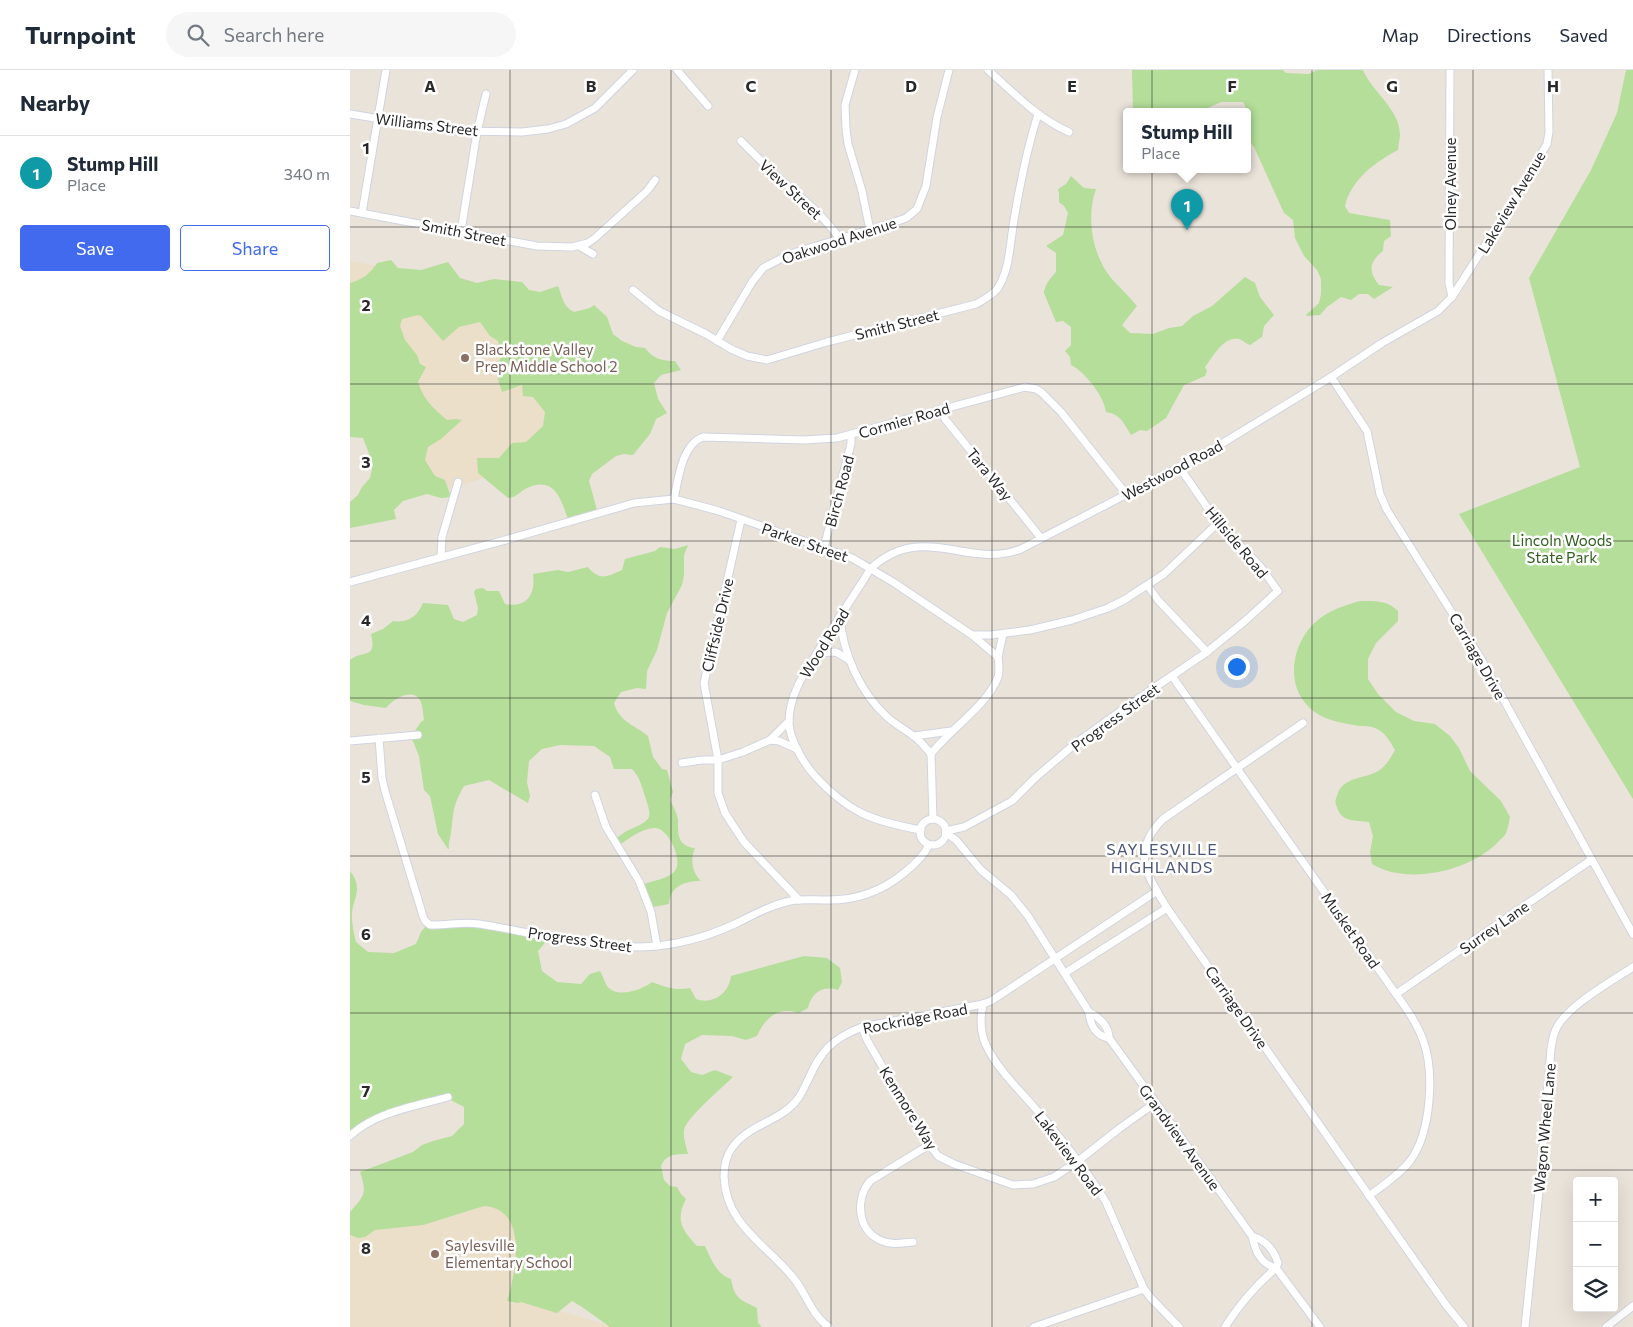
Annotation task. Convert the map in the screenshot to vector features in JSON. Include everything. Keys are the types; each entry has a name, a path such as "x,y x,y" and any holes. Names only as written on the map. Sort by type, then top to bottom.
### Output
{"street":[{"path":"362,213 386,70"},
{"name":"Williams Street","path":"350,114 433,128 477,132 538,131 566,124 595,108 633,70"},
{"path":"677,70 708,106"},
{"path":"855,70 845,105 846,129 848,144 862,191 870,230"},
{"name":"Oakwood Avenue","path":"718,340 752,282 763,268 790,254 906,218 914,212 919,206 926,186 937,117 949,70"},
{"path":"988,70 1038,114 1055,126 1069,132"},
{"name":"Olney Avenue","path":"1450,70 1450,283 1452,297"},
{"name":"Lakeview Avenue","path":"1452,297 1547,144 1549,132 1548,70"},
{"path":"461,231 477,132 486,94"},
{"name":"Smith Street","path":"632,290 659,311 747,356 767,360 826,342 963,308 986,298 997,289 1004,273 1028,146 1038,114"},
{"name":"View Street","path":"741,141 777,176 810,204 840,239"},
{"path":"579,246 588,243 604,231 655,180"},
{"name":"Smith Street","path":"350,211 537,246 559,248 579,246"},
{"path":"579,246 593,254"},
{"name":"Westwood Road","path":"870,569 885,556 911,547 931,546 980,554 1000,555 1021,549 1180,468 1331,377 1382,343 1438,312 1452,297"},
{"name":"Carriage Drive","path":"1331,377 1366,431 1380,494 1387,510 1480,657 1633,934"},
{"name":"Cormier Road","path":"674,499 686,454 690,445 696,440 711,436 810,440 837,438 1025,387 1041,392 1061,412 1127,494"},
{"name":"Tara Way","path":"940,409 945,418 1041,538"},
{"name":"Birch Road","path":"824,547 851,444 851,434"},
{"name":"Hillside Road","path":"1180,468 1218,523 1260,566 1278,591"},
{"path":"441,557 442,537 458,482"},
{"name":"Parker Street","path":"350,582 634,503 674,499 710,509 852,558 972,635 998,657"},
{"name":"Cliffside Drive","path":"741,520 704,683 718,760 718,793 725,814 752,852 799,900"},
{"path":"972,635 1003,634 1072,620 1093,614 1124,600 1164,574 1218,523"},
{"name":"Wood Road","path":"788,722 798,684 870,569"},
{"path":"1148,586 1158,600 1207,652"},
{"name":"Progress Street","path":"946,832 964,827 1007,805 1076,743 1207,652 1278,591"},
{"path":"840,617 849,660 866,691 886,716 914,736 931,754 933,819"},
{"path":"931,754 988,694 998,676 998,657 1003,634"},
{"path":"817,653 836,652 849,660"},
{"name":"Musket Road","path":"1172,676 1396,994 1416,1025 1426,1049 1430,1077 1426,1120 1419,1146 1412,1159 1398,1174 1369,1196"},
{"path":"682,763 718,760 743,752 770,740 788,722 797,749 817,778 847,805 870,818 921,830"},
{"name":"Carriage Drive","path":"1304,723 1238,770 1163,819 1150,835 1146,844 1145,860 1150,878 1167,908 1369,1196 1464,1327"},
{"path":"914,736 951,731"},
{"path":"350,741 418,735"},
{"name":"Progress Street","path":"379,738 382,778 385,791 423,916 430,925 476,924 547,938 614,946 657,946 712,934 770,907 799,900 852,898 873,892 893,882 908,870 926,852 929,845"},
{"path":"770,740 779,741 797,749"},
{"path":"595,795 606,827 639,881 651,912 657,946"},
{"path":"933,819 942,823 946,832 944,839 936,845 929,845 923,839 921,830 923,824 933,819"},
{"name":"Grandview Avenue","path":"946,832 956,840 982,870 1011,895 1040,932 1089,1012 1104,1024 1109,1033 1109,1038 1252,1236 1254,1247 1259,1257 1266,1265 1276,1268 1320,1327"},
{"name":"Surrey Lane","path":"1396,994 1591,860"},
{"name":"Rockridge Road","path":"829,1327 818,1318 792,1275 748,1233 740,1222 726,1192 724,1169 731,1149 738,1140 784,1112 796,1102 818,1058 829,1046 844,1035 862,1027 991,1001 1157,891"},
{"path":"1065,972 1167,908"},
{"name":"Wagon Wheel Lane","path":"1524,1327 1539,1191 1551,1049 1554,1035 1559,1024 1578,1005 1633,967"},
{"name":"Lakeview Road","path":"983,1004 980,1021 982,1034 994,1057 1078,1161 1106,1202 1144,1289 1178,1327"},
{"name":"Kenmore Way","path":"862,1027 867,1040 929,1145 944,1160 1013,1185 1044,1181 1054,1177 1155,1103"},
{"path":"350,1136 363,1125 377,1118 448,1097"},
{"path":"913,1242 890,1243 871,1235 864,1225 860,1200 870,1181 929,1145"},
{"name":"Grandview Avenue","path":"1252,1236 1264,1241 1272,1251 1278,1263 1276,1268"},
{"path":"1225,1327 1264,1278 1276,1268"},
{"path":"1034,1327 1144,1289"},
{"path":"1606,1327 1633,1306"}],"shaded area":[{"name":"Blackstone Valley Prep Middle School 2","path":"350,261 563,300 604,440 431,495 350,416"},
{"name":"Saylesville Elementary School","path":"518,1198 515,1298 615,1327 350,1327 350,1219"}],"green space":[{"path":"1132,70 1283,70 1286,73 1309,74 1317,70 1363,70 1372,86 1395,116 1400,138 1398,150 1373,166 1358,180 1345,206 1349,213 1390,220 1391,236 1384,241 1383,251 1375,259 1372,271 1379,285 1393,287 1374,299 1368,294 1359,294 1351,300 1341,297 1327,307 1320,315 1307,316 1319,303 1321,279 1317,270 1304,256 1295,238 1293,220 1284,213 1251,142 1251,108 1246,108 1243,102 1221,102 1208,108 1133,108"},
{"name":"Lincoln Woods State Park","path":"1626,70 1633,70 1633,799 1459,514 1580,467 1529,278 1591,170 1617,113"},
{"path":"1071,176 1084,188 1096,189 1091,211 1095,247 1104,269 1137,306 1122,325 1130,333 1153,334 1169,328 1182,326 1193,316 1212,306 1245,277 1255,283 1260,297 1274,315 1264,326 1262,337 1250,345 1239,339 1233,339 1223,344 1205,367 1207,371 1205,376 1184,385 1166,418 1147,431 1140,430 1131,435 1118,417 1106,412 1102,399 1093,385 1071,365 1070,357 1065,351 1071,345 1071,327 1063,321 1056,322 1044,293 1046,285 1056,272 1056,253 1046,246 1063,235 1068,213 1059,202 1058,189 1066,184"},
{"name":"Blackstone Valley Prep Middle School 2","path":"391,260 398,268 421,270 448,262 460,278 477,283 494,279 522,282 529,290 540,292 558,286 563,301 570,310 574,312 590,308 594,305 607,317 613,334 622,341 636,347 645,348 658,359 675,361 681,370 661,375 654,383 658,399 667,413 656,419 650,434 633,455 624,454 616,456 592,474 589,481 597,510 568,519 559,496 549,487 535,485 508,498 478,473 477,458 499,458 512,443 526,442 543,426 545,412 533,397 523,396 522,385 502,392 494,366 503,356 498,341 490,336 480,322 459,327 443,341 418,315 402,319 400,326 405,340 417,355 420,364 426,367 418,382 420,388 429,403 447,420 462,420 441,439 428,447 425,460 435,476 445,480 451,497 441,498 427,494 403,501 394,510 396,519 350,528 350,502 358,495 370,478 373,464 363,438 350,437 350,283 366,276 377,263"},
{"path":"688,545 684,555 682,585 667,613 657,650 647,671 646,689 637,688 621,692 614,703 624,719 648,736 653,757 662,769 667,770 673,792 670,800 677,817 680,838 685,845 695,848 693,866 701,881 689,882 679,886 672,893 669,904 649,908 642,885 674,872 677,868 677,862 674,847 666,834 656,828 641,831 618,846 615,839 648,819 648,807 641,783 632,769 614,769 610,757 594,746 560,745 542,749 529,761 527,782 530,796 528,803 489,780 464,786 454,809 448,849 438,834 430,796 424,790 419,756 410,738 424,720 420,700 412,695 402,696 386,708 350,701 350,660 371,651 371,634 383,629 393,621 408,620 418,612 423,603 448,605 454,619 463,622 477,615 478,608 474,592 476,589 483,588 487,591 499,591 505,604 519,604 524,602 531,593 534,581 533,574 558,570 568,572 588,567 596,575 608,576 622,570 625,559 655,551 660,547 675,549"},
{"path":"1360,601 1385,603 1398,611 1398,621 1376,643 1368,659 1368,679 1378,694 1396,712 1414,721 1435,724 1450,736 1459,748 1470,771 1501,801 1510,817 1505,835 1487,852 1456,867 1438,872 1403,874 1387,871 1372,864 1370,852 1373,836 1369,822 1354,821 1346,818 1342,816 1336,806 1336,797 1344,784 1381,769 1395,750 1384,734 1375,728 1331,720 1312,710 1300,695 1296,684 1294,673 1295,661 1303,638 1322,616 1343,606"},
{"path":"350,871 357,889 352,911 356,942 368,952 394,953 416,944 421,932 429,922 472,920 551,936 538,951 542,971 557,982 581,984 590,974 600,971 607,986 617,992 623,993 636,990 652,982 675,989 690,988 696,999 702,1000 714,999 723,993 730,982 731,976 804,956 827,958 840,968 842,982 838,990 827,989 818,991 812,998 808,1008 799,1013 785,1011 773,1015 764,1024 757,1036 746,1040 732,1036 702,1035 685,1044 681,1059 691,1072 702,1075 715,1070 733,1077 686,1125 684,1136 688,1154 669,1157 663,1162 661,1166 664,1180 670,1186 677,1187 686,1199 681,1219 687,1235 697,1246 705,1246 718,1270 731,1279 734,1291 739,1298 757,1308 758,1323 762,1327 610,1327 572,1301 557,1313 521,1302 507,1301 516,1259 516,1244 513,1230 508,1218 498,1210 484,1206 423,1225 375,1230 365,1237 358,1238 350,1235 350,1212 362,1198 364,1190 360,1172 413,1152 422,1145 452,1136 464,1124 464,1107 445,1097 386,1113 350,1133"}],"place":[{"name":"Stump Hill","path":"1187,230"},
{"name":"Blackstone Valley Prep Middle School 2","path":"465,358"},
{"name":"Saylesville Elementary School","path":"435,1254"}],"district":[{"name":"SAYLESVILLE HIGHLANDS","path":"1162,857"}]}
